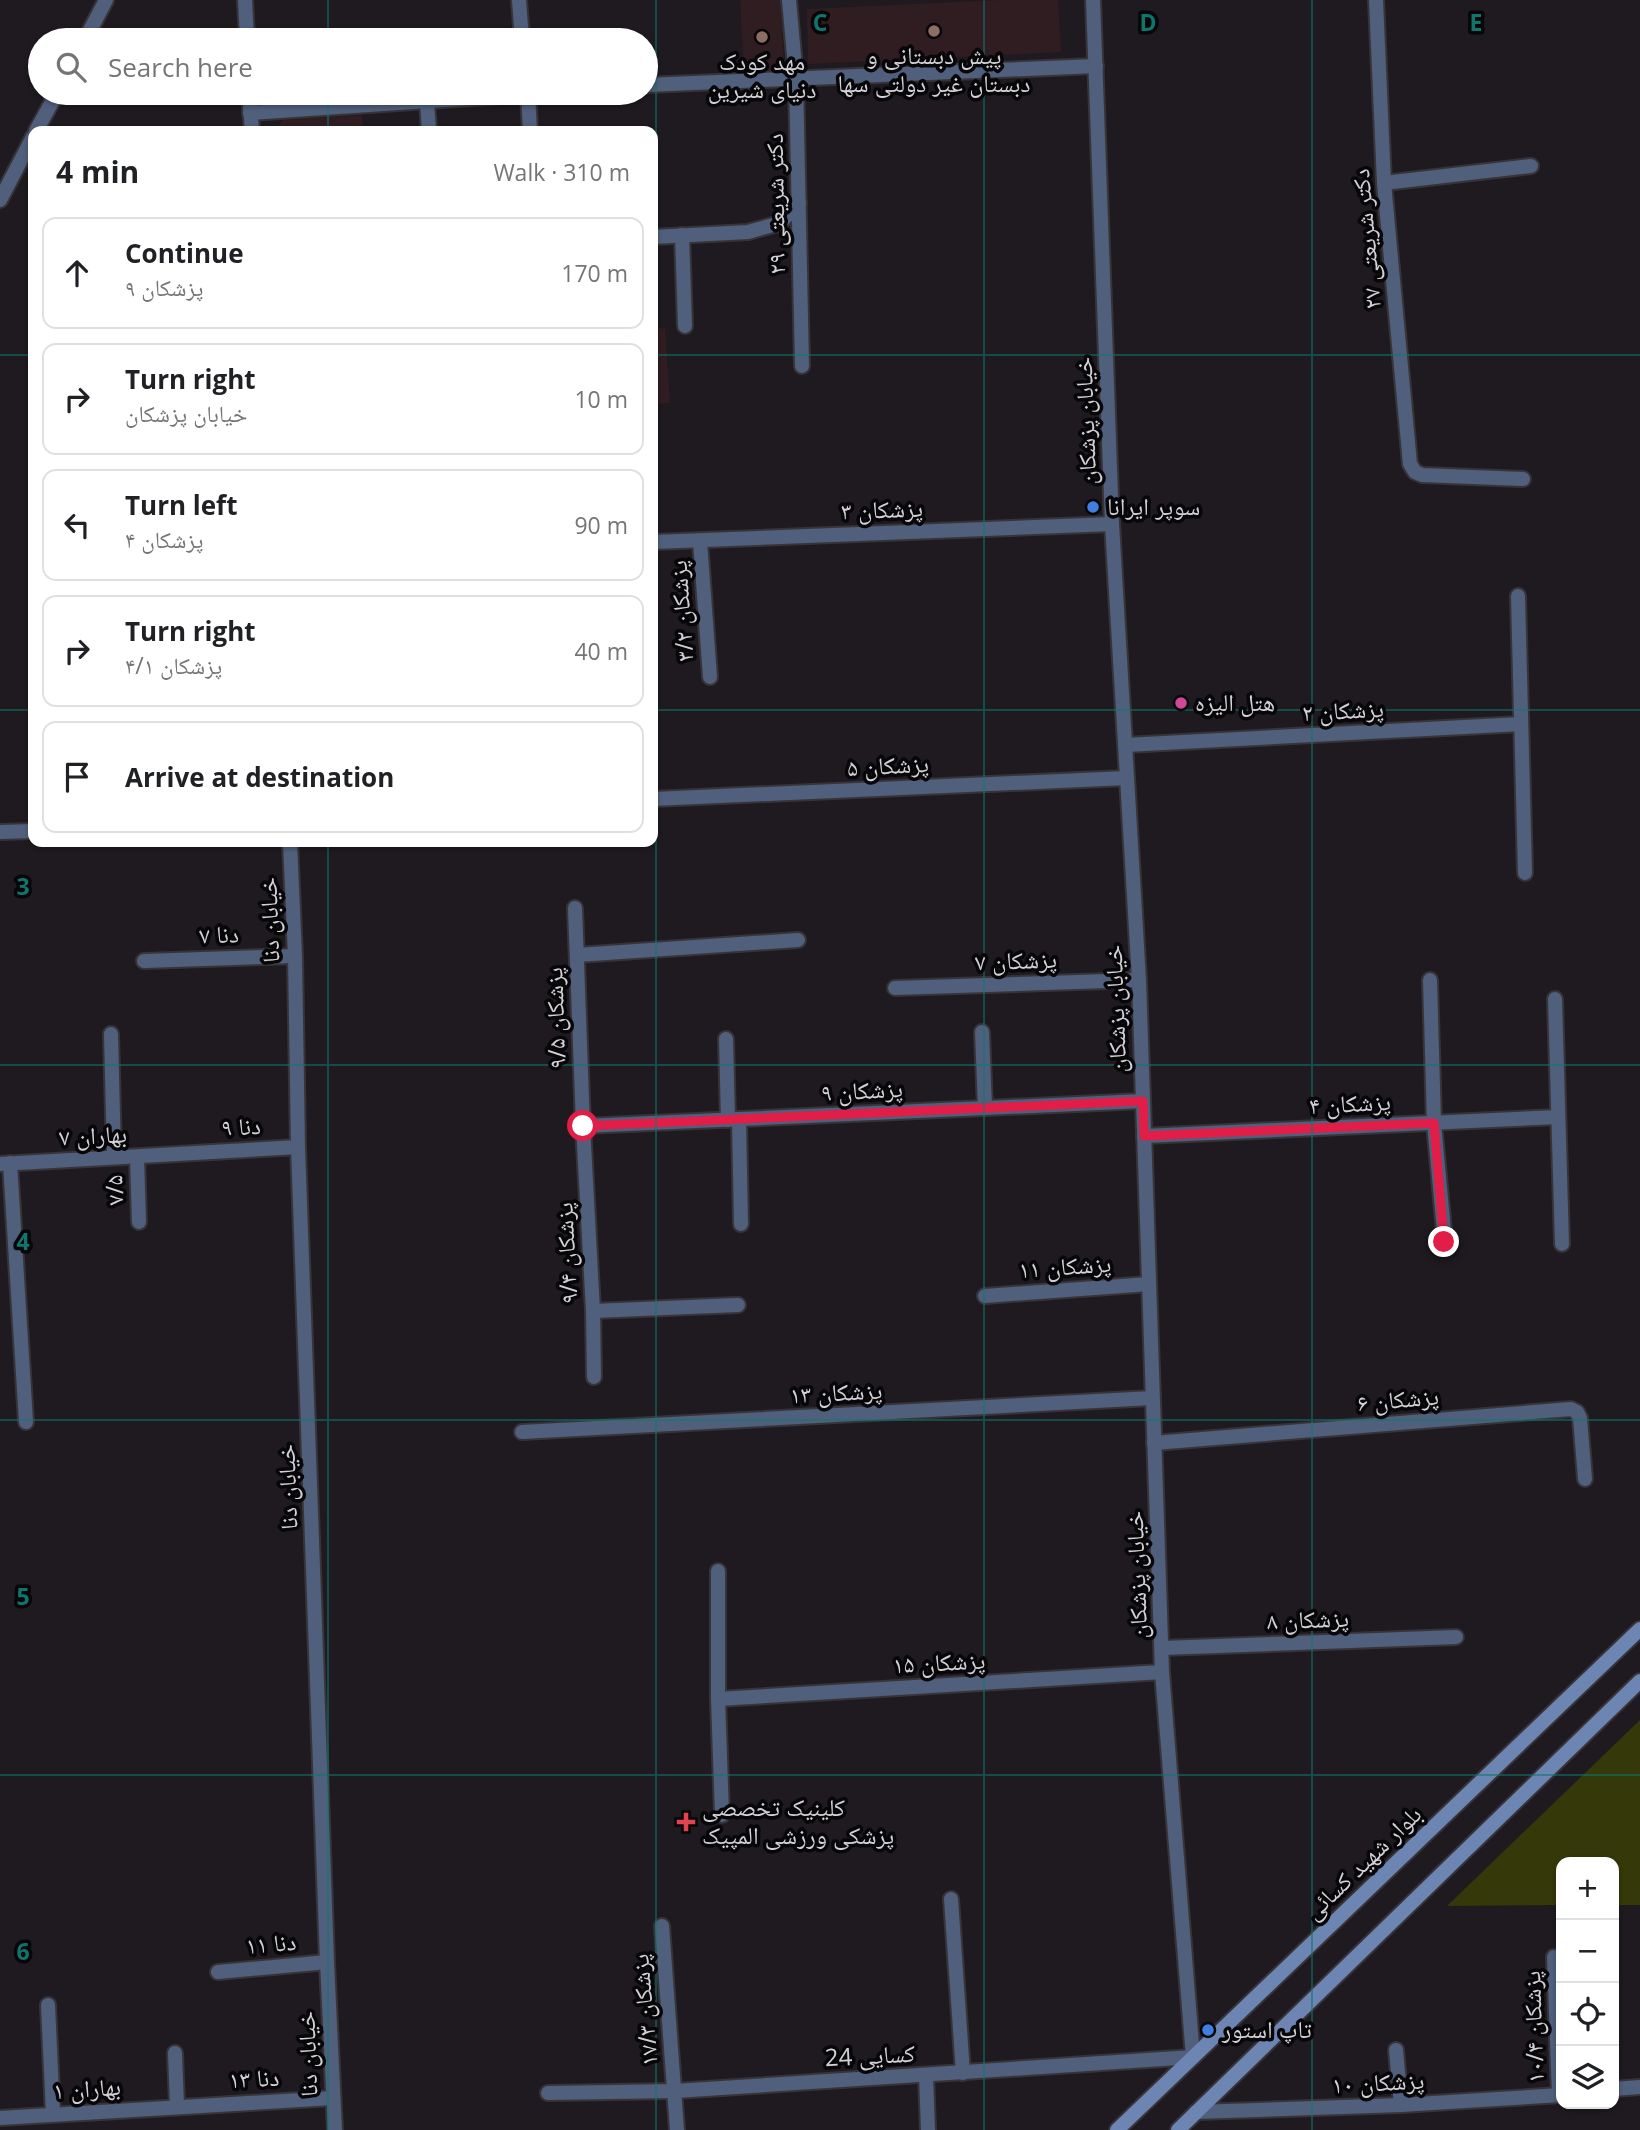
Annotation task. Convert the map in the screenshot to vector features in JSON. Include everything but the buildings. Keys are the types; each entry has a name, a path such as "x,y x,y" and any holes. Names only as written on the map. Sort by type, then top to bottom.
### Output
{"main road":[{"name":"بلوار شهید کسائی","path":"1117,2130 1640,1629"},
{"path":"1187,2124 1640,1681"}],"street":[{"path":"91,28 106,0"},
{"path":"245,0 246,28"},
{"path":"519,0 521,28"},
{"name":"۲۹ دکتر شریعتی","path":"789,0 796,78 802,366"},
{"name":"خیابان پزشکان","path":"1093,0 1112,524 1139,980 1162,1672 1193,2057"},
{"name":"۲۷ دکتر شریعتی","path":"1376,0 1384,183 1410,464 1415,472 1422,475 1523,479"},
{"path":"658,84 1096,66"},
{"path":"39,126 50,105"},
{"path":"250,105 251,126"},
{"path":"250,113 379,105"},
{"path":"427,105 429,126"},
{"path":"525,105 529,126"},
{"path":"0,200 28,147"},
{"path":"1384,183 1531,166"},
{"path":"658,237 748,232 780,223 799,203"},
{"path":"682,235 685,326"},
{"name":"۳ پزشکان","path":"658,542 1112,524"},
{"name":"۳/۲ پزشکان","path":"700,541 710,677"},
{"path":"1518,596 1525,873"},
{"name":"۲ پزشکان","path":"1126,745 1521,724"},
{"name":"۵ پزشکان","path":"658,799 1126,778"},
{"path":"0,832 28,831"},
{"name":"خیابان دنا","path":"290,847 298,1147 335,2130"},
{"name":"۹/۵ پزشکان","path":"575,908 583,1126"},
{"path":"577,955 798,940"},
{"name":"۷ دنا","path":"144,961 295,956"},
{"name":"۷ پزشکان","path":"895,988 1139,980"},
{"path":"1430,980 1434,1123 1444,1242"},
{"path":"1555,999 1562,1244"},
{"path":"982,1032 985,1108"},
{"path":"111,1034 114,1157"},
{"path":"726,1039 741,1224"},
{"name":"۹ پزشکان","path":"583,1126 1143,1101"},
{"name":"۴ پزشکان","path":"1144,1136 1558,1118"},
{"name":"۹/۴ پزشکان","path":"583,1126 594,1377"},
{"name":"۹ دنا","path":"187,1152 298,1147"},
{"name":"۷ بهاران","path":"5,1164 187,1152"},
{"name":"۷/۵","path":"137,1157 139,1222"},
{"path":"5,1164 26,1422"},
{"name":"۱۱ پزشکان","path":"985,1296 1149,1284"},
{"path":"593,1311 738,1305"},
{"name":"۱۳ پزشکان","path":"522,1432 1152,1398"},
{"name":"۶ پزشکان","path":"1154,1443 1571,1409 1577,1412 1580,1418 1585,1479"},
{"path":"718,1571 722,1815"},
{"name":"۸ پزشکان","path":"1162,1648 1456,1637"},
{"name":"۱۵ پزشکان","path":"719,1699 1162,1672"},
{"path":"951,1899 962,2073"},
{"name":"۱۷/۳ پزشکان","path":"662,1926 677,2130"},
{"name":"۱۰/۴ پزشکان","path":"1553,1957 1558,2046"},
{"name":"۱۱ دنا","path":"218,1972 327,1962"},
{"path":"48,2005 53,2115"},
{"path":"1396,2050 1401,2105"},
{"path":"175,2053 177,2106"},
{"name":"کسایی 24","path":"548,2093 675,2091 1193,2057"},
{"path":"926,2076 928,2130"},
{"path":"1619,2089 1640,2087"},
{"name":"۱۰ پزشکان","path":"1187,2124 1401,2105 1556,2095"},
{"name":"۱۳ دنا","path":"177,2106 333,2098"},
{"name":"بهاران ۱","path":"0,2118 177,2106"}],"shaded area":[{"name":"مهد کودک دنیای شیرین","path":"740,0 781,0 784,74 744,74"},
{"name":"پیش دبستانی و دبستان غیر دولتی سها","path":"1058,0 1061,52 808,64 807,9"},
{"path":"362,115 363,126 279,126 282,120"},
{"path":"665,328 670,403 658,404 658,329"}],"green space":[{"path":"1640,1720 1640,1905 1619,1905 1619,1857 1556,1857 1556,1905 1447,1906"}],"place":[{"name":"پیش دبستانی و دبستان غیر دولتی سها","path":"934,31"},
{"name":"مهد کودک دنیای شیرین","path":"762,37"},
{"name":"سوپر ایرانا","path":"1093,507"},
{"name":"هتل الیزه","path":"1181,703"},
{"name":"کلینیک تخصصی پزشکی ورزشی المپیک","path":"686,1822"},
{"name":"تاپ استور","path":"1208,2030"}],"route":[{"path":"583,1126 1143,1101 1144,1136 1434,1123 1444,1242"}]}
